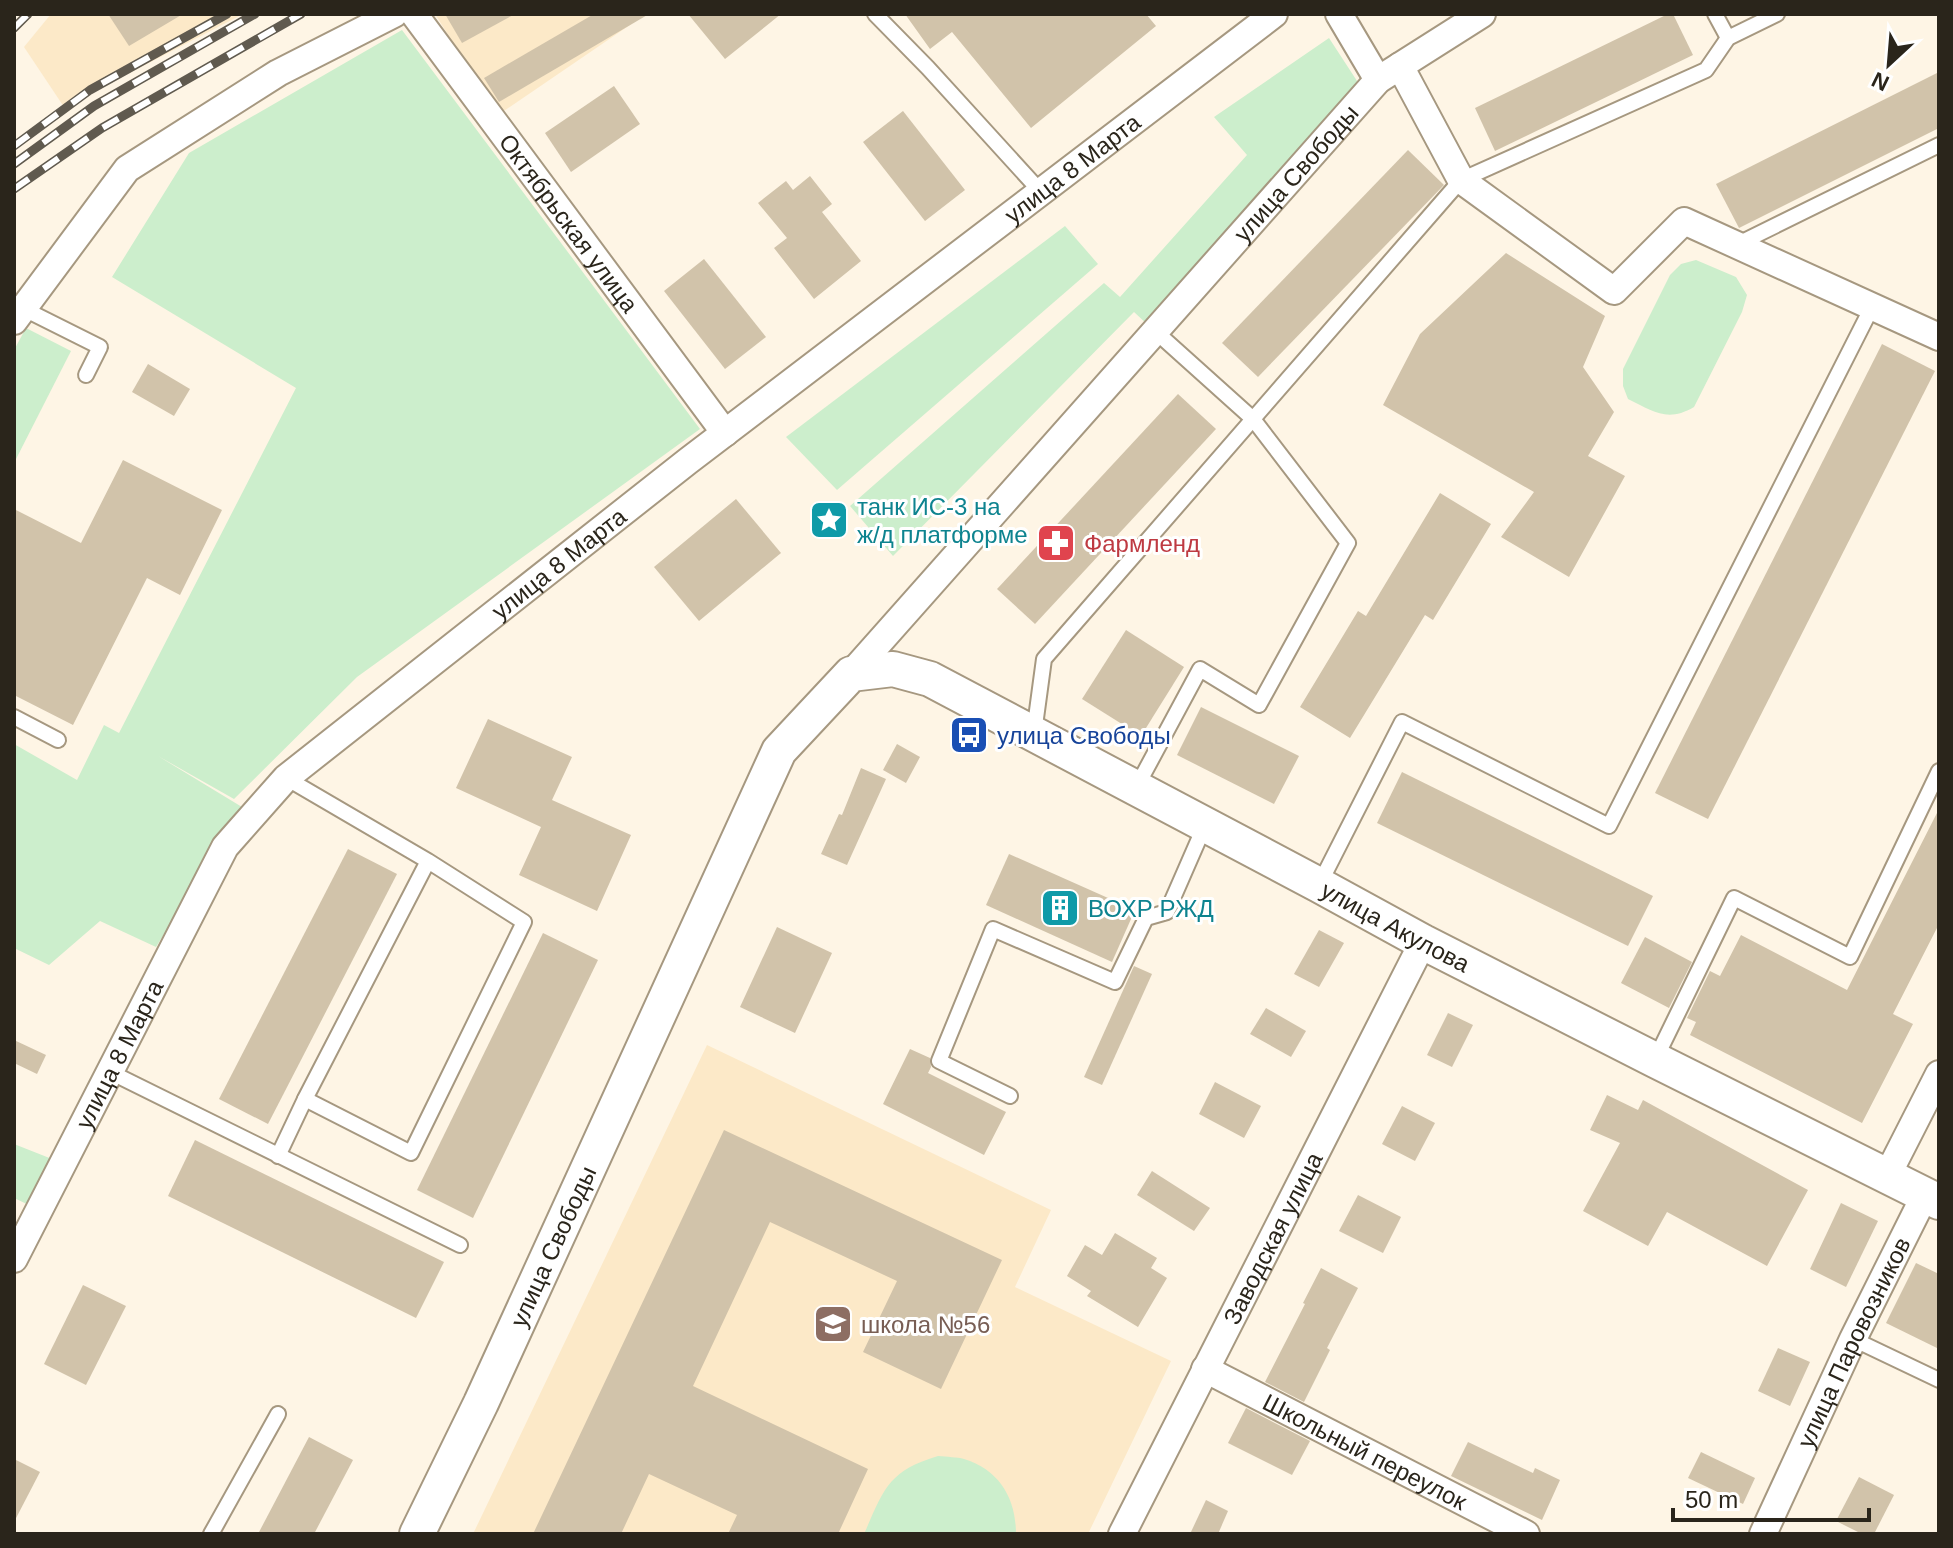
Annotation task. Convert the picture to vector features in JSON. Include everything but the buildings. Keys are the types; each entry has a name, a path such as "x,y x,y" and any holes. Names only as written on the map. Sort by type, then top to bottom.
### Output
{"street":[{"path":"18,314 127,169 278,73 394,14"},
{"name":"Октябрьская улица","path":"414,14 725,433"},
{"name":"улица 8 Марта","path":"14,1259 225,847 286,778 725,433 1274,14"},
{"path":"1339,14 1389,73 1461,180 1614,291 1684,221 1939,337"},
{"name":"улица Свободы","path":"417,1534 481,1403 779,751 1389,73 1482,14"},
{"name":"улица Акулова","path":"851,674 893,669 930,679 1423,942 1932,1198"},
{"name":"Заводская улица","path":"1122,1534 1423,942"},
{"path":"1887,1176 1939,1074"},
{"name":"улица Паровозников","path":"1763,1534 1853,1339 1932,1198"},
{"name":"Школьный переулок","path":"1205,1369 1526,1534"}],"lane":[{"path":"875,14 1041,192"},
{"path":"1715,14 1728,38"},
{"path":"1034,735 1044,659 1461,180 1706,70 1728,38 1777,14"},
{"path":"1736,245 1939,145"},
{"path":"1319,885 1402,722 1609,826 1872,307"},
{"path":"18,314 100,347 86,375"},
{"path":"1136,788 1200,669 1259,705 1348,543 1253,419 1155,331"},
{"path":"14,717 58,740"},
{"path":"1655,1060 1734,898 1850,957 1939,771"},
{"path":"286,778 428,861 524,922 411,1153 305,1099"},
{"path":"1010,1096 939,1061 993,929 1115,982 1146,918 1167,912 1205,825"},
{"path":"278,1156 428,861"},
{"path":"110,1072 460,1245"},
{"path":"1853,1339 1939,1380"},
{"path":"211,1534 278,1414"}],"shaded area":[{"path":"51,14 243,14 64,107 24,47"},
{"path":"435,14 646,14 498,115"},
{"name":"школа №56","path":"707,1045 1051,1210 1015,1287 1171,1361 1088,1534 473,1534"}],"green space":[{"path":"402,30 700,429 357,677 234,799 158,756 242,807 156,947 100,921 49,965 14,948 14,744 77,780 104,725 119,733 296,388 112,277 189,153"},
{"path":"1329,38 1359,84 1148,325 1134,312 893,556 850,506 1104,283 1120,297 1247,155 1214,117"},
{"path":"1065,226 1098,264 837,490 786,437"},
{"path":"1696,260 1736,277 1747,295 1742,312 1694,407 1676,414 1660,414 1628,399 1623,386 1623,369 1670,275 1681,264"},
{"path":"26,328 71,351 14,463 14,350"},
{"path":"14,1144 52,1159 29,1205 14,1198"},
{"path":"938,1456 964,1459 996,1478 1013,1509 1016,1534 864,1534 883,1494 898,1475"}],"railway":[{"path":"14,28 28,14"},
{"path":"14,146 90,90 227,14"},
{"path":"14,164 94,106 255,14"},
{"path":"14,189 102,128 301,14"}],"place":[{"name":"танк ИС-3 на ж/д платформе","path":"829,520"},
{"name":"Фармленд","path":"1056,543"},
{"name":"улица Свободы","path":"969,735"},
{"name":"ВОХР РЖД","path":"1060,908"},
{"name":"школа №56","path":"833,1324"}]}
